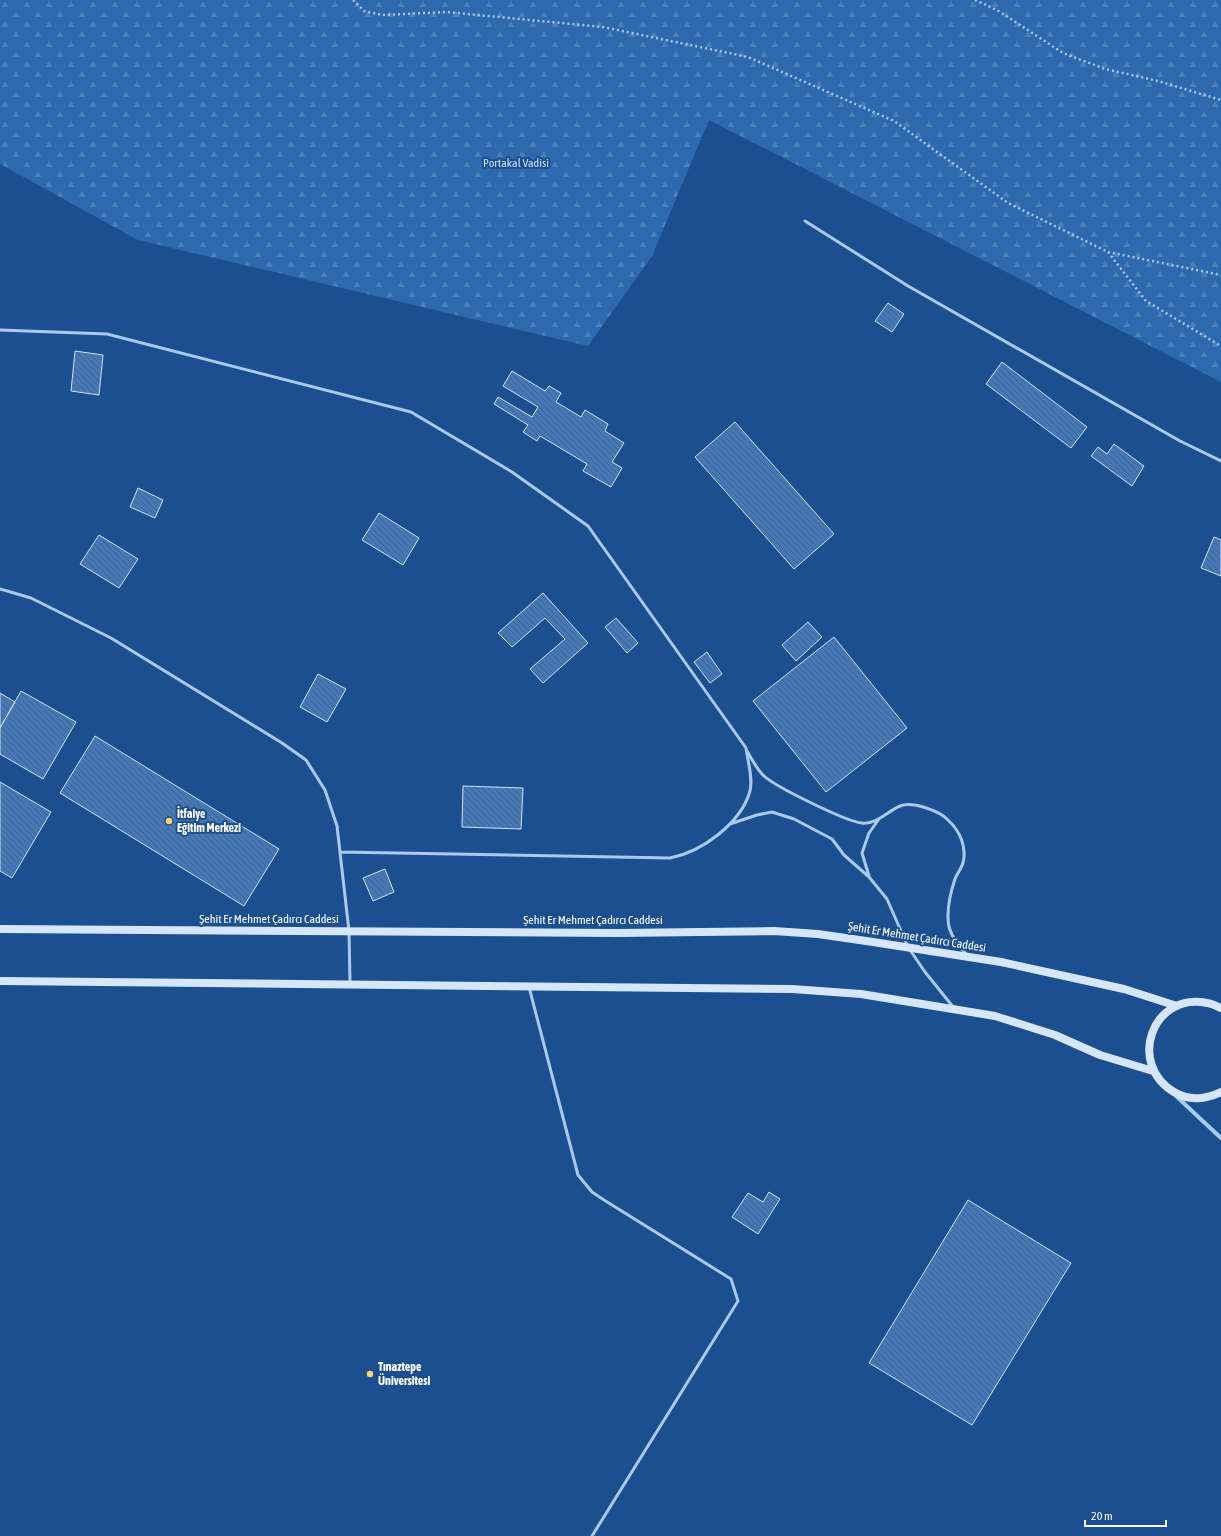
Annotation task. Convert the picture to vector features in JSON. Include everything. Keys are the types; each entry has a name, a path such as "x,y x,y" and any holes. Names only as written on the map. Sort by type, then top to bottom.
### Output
{"main road":[{"name":"Şehit Er Mehmet Çadırcı Caddesi","path":"0,929 618,933 774,931 818,934 1001,962 1124,989 1177,1006"},
{"path":"0,981 792,989 861,994 995,1016 1055,1035 1100,1055 1153,1071"},
{"path":"1221,1008 1207,1003 1192,1002 1177,1006 1164,1014 1155,1026 1149,1041 1149,1056 1153,1071 1166,1087 1180,1095 1195,1098 1211,1096 1221,1092"}],"street":[{"path":"1166,1087 1221,1138"}],"lane":[{"path":"806,221 908,286 1180,441 1221,461"},
{"path":"0,330 107,334 411,412 512,472 588,526 746,748 764,776 774,783 839,816 863,824 879,819 901,805 918,806 932,810 948,819 959,834 965,848 963,864 955,879 948,908 949,927 956,941 968,957"},
{"path":"0,589 31,598 111,638 282,743 306,760 325,790 337,826 349,931 350,985"},
{"path":"340,852 670,858 685,855 706,844 728,825 742,808 750,791 751,780 746,748"},
{"path":"728,825 772,812 794,819 832,839 844,855 869,876 886,899 908,947 925,972 955,1009"},
{"path":"869,876 862,853 869,833 879,819"},
{"path":"529,987 578,1175 592,1192 732,1279 738,1301 592,1536"}],"path":[{"path":"353,0 364,11 382,16 447,12 603,26 748,57 894,121 1008,203 1108,252 1221,275"},
{"path":"975,0 997,10 1063,53 1105,69 1158,81 1221,100"},
{"path":"1108,252 1146,301 1221,346"}],"green space":[{"name":"Portakal Vadisi","path":"0,0 1221,0 1221,382 709,120 652,256 588,346 138,240 0,164"}],"building":[{"path":"888,303 904,314 892,332 875,321"},
{"path":"75,351 103,355 99,395 71,391"},
{"path":"1002,362 1087,427 1071,448 986,384"},
{"path":"512,371 545,391 549,386 561,393 556,402 581,417 585,410 608,424 605,431 624,443 612,462 622,468 611,487 583,471 587,464 540,436 537,441 523,432 528,425 494,404 498,397 532,417 538,407 503,386"},
{"path":"735,422 834,534 794,569 695,457"},
{"path":"1114,444 1144,466 1132,486 1091,456 1098,447 1107,454"},
{"path":"138,488 163,500 155,518 130,507"},
{"path":"379,513 419,538 403,565 362,540"},
{"path":"99,535 138,559 119,588 80,564"},
{"path":"1214,537 1221,540 1221,576 1201,568"},
{"path":"543,593 588,643 543,683 530,669 565,639 545,618 512,647 498,633"},
{"path":"616,618 638,643 627,653 605,627"},
{"path":"808,622 822,637 796,661 782,645"},
{"path":"834,637 907,728 826,792 753,701"},
{"path":"707,652 722,674 710,683 694,662"},
{"path":"318,674 346,689 327,722 300,707"},
{"path":"21,691 76,722 43,779 0,754 0,728"},
{"path":"0,693 15,702 0,728"},
{"name":"İtfaiye Eğitim Merkezi","path":"95,736 279,849 244,906 60,793"},
{"path":"0,782 51,812 12,878 0,871"},
{"path":"463,786 523,788 521,829 462,827"},
{"path":"385,869 394,892 373,901 363,878"},
{"path":"769,1192 780,1199 758,1234 732,1217 748,1193 763,1202"},
{"path":"968,1200 1071,1263 972,1425 869,1363"}],"place":[{"name":"İtfaiye Eğitim Merkezi","path":"169,821"},
{"name":"Tınaztepe Üniversitesi","path":"370,1374"}]}
